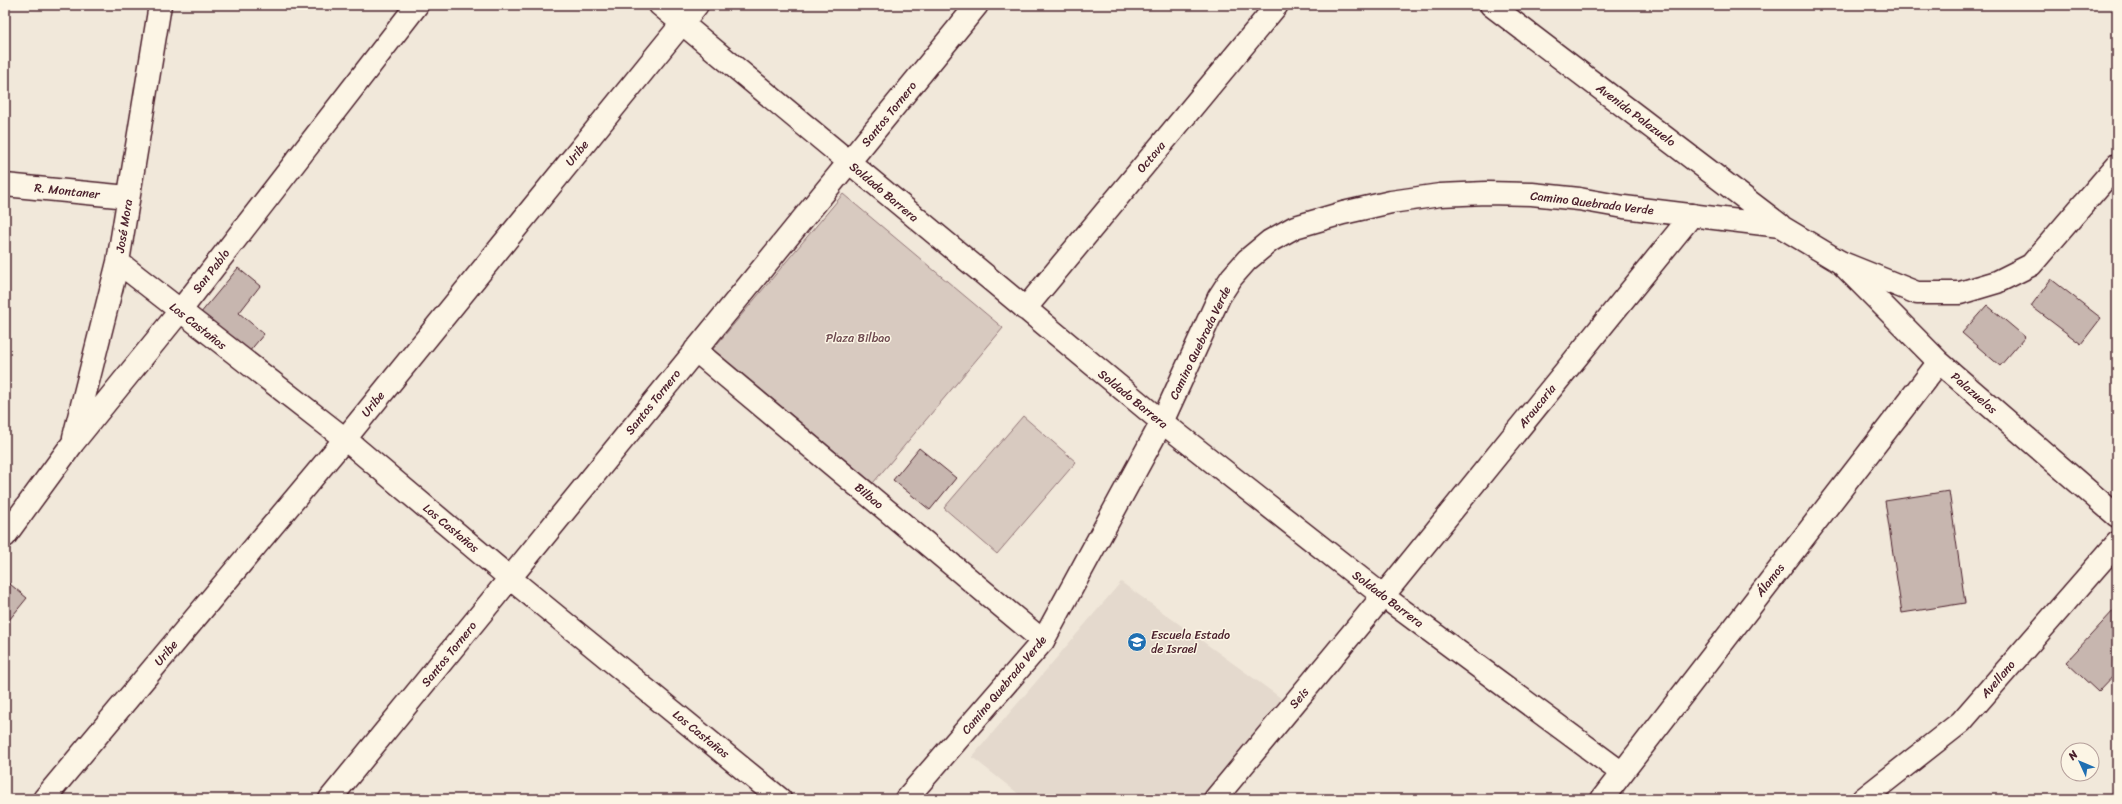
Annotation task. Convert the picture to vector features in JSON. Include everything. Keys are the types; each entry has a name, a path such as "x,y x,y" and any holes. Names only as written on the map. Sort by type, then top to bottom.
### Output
{"street":[{"name":"José Mora","path":"73,443 118,262 160,5"},
{"name":"San Pablo","path":"5,536 73,443 180,311 418,5"},
{"name":"Soldado Barrera","path":"660,5 849,164 1162,422 1383,596 1622,773"},
{"name":"Uribe","path":"44,799 345,439 697,5"},
{"name":"Santos Tornero","path":"330,799 511,579 695,350 849,164 977,5"},
{"name":"Octava","path":"1025,309 1278,5"},
{"name":"Avenida Palazuelo","path":"1491,5 1780,226"},
{"name":"Camino Quebrada Verde","path":"906,799 1043,641 1162,422 1209,318 1232,277 1248,260 1270,241 1295,227 1342,213 1391,202 1440,195 1486,193 1532,194 1780,226 1840,262 1917,293 1960,293 1997,282 2031,265 2117,165"},
{"name":"R. Montaner","path":"5,185 128,197"},
{"name":"Araucaria","path":"1383,596 1692,215"},
{"name":"Los Castaños","path":"118,262 345,439 511,579 780,799"},
{"name":"Palazuelos","path":"1840,262 1939,362 2117,516"},
{"name":"Bilbao","path":"695,350 1043,641"},
{"name":"Álamos","path":"1602,799 1939,362"},
{"name":"Avellano","path":"1863,799 1961,722 2117,543"},
{"name":"Seis","path":"1215,799 1383,596"}],"shaded area":[{"name":"Escuela Estado de Israel","path":"1121,582 1285,701 1203,799 1077,799 1071,795 1067,799 1025,799 972,757"}],"green space":[{"name":"Plaza Bilbao","path":"843,194 1003,328 873,483 713,349"},
{"path":"1023,416 1076,462 997,554 944,508"}],"building":[{"path":"238,268 260,286 239,313 264,334 243,359 195,320"},
{"path":"2051,279 2101,318 2081,344 2031,306"},
{"path":"1987,305 2025,337 2000,366 1962,333"},
{"path":"919,448 956,478 930,510 893,480"},
{"path":"1949,491 1965,603 1902,613 1885,501"},
{"path":"5,580 27,598 5,625"},
{"path":"2114,610 2117,612 2117,672 2098,692 2066,662"}],"place":[{"name":"Escuela Estado de Israel","path":"1137,642"}]}
